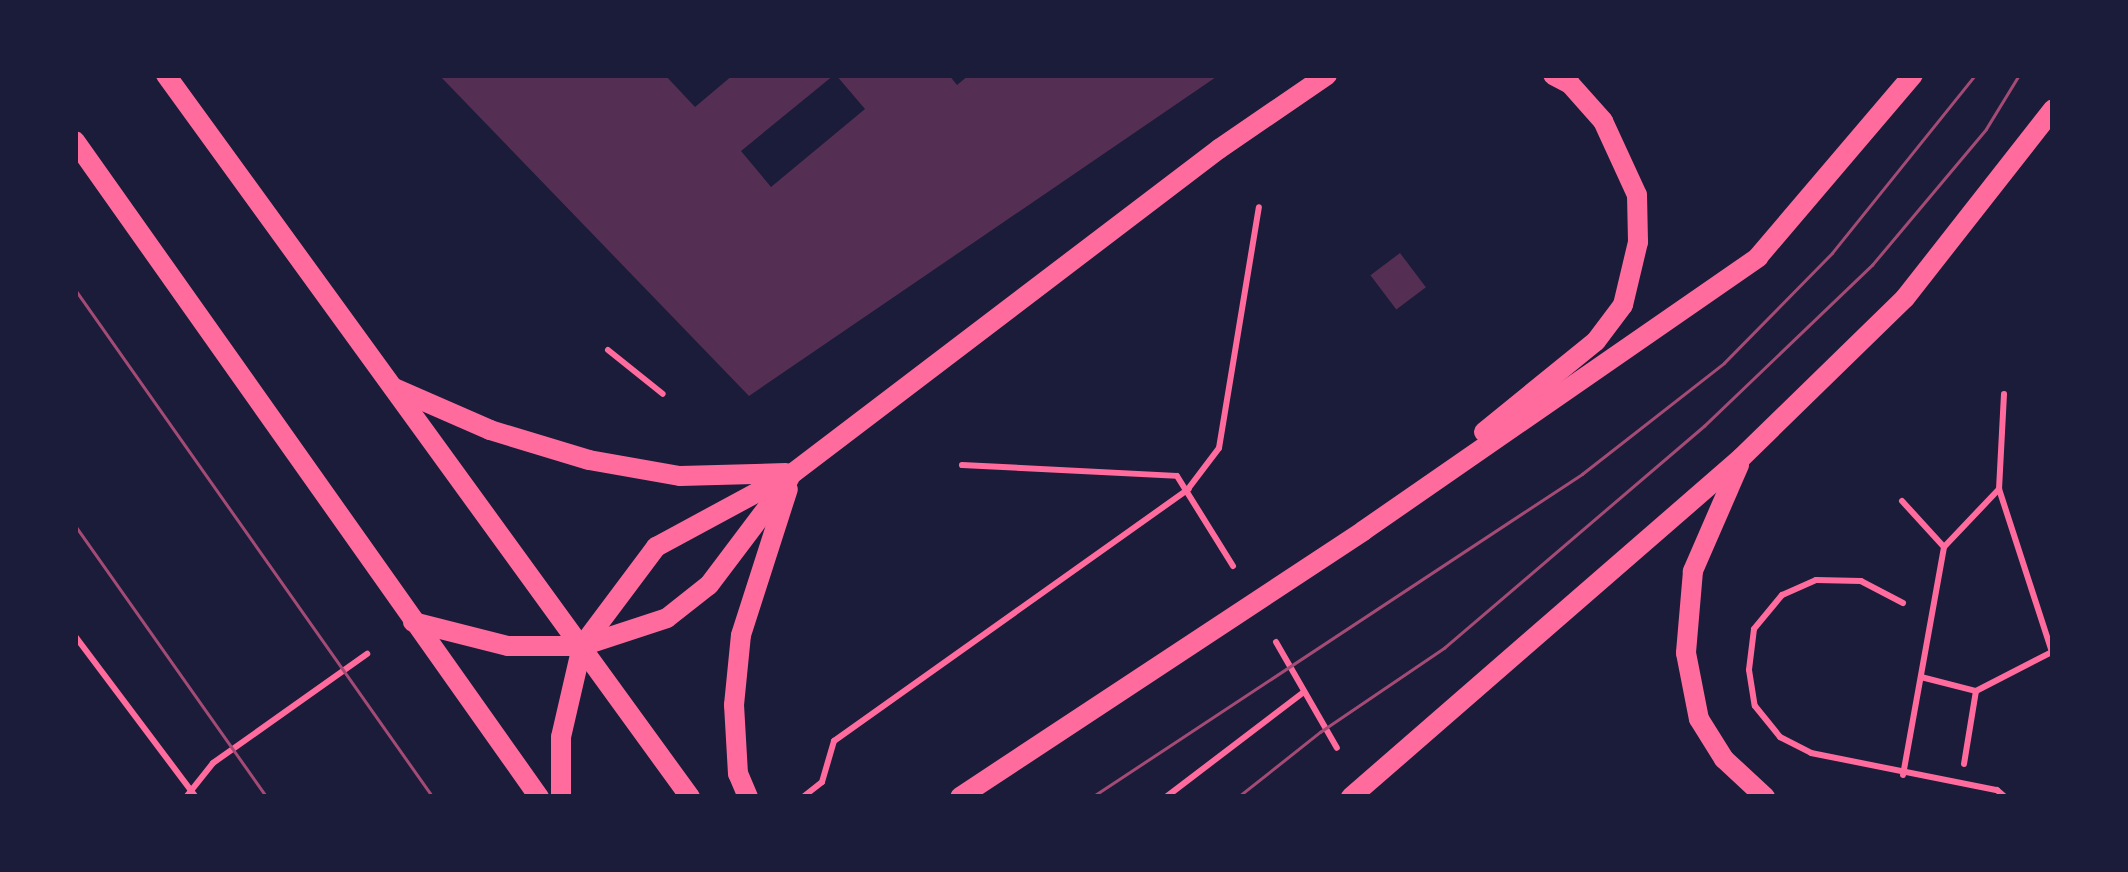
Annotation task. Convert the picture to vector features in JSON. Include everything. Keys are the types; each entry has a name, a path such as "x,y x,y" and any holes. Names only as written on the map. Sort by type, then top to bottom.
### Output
{"main road":[{"path":"166,75 690,797"},
{"path":"561,797 561,737 582,646 656,547 793,473 1219,149 1328,75"},
{"path":"1363,531 1596,341 1623,305 1638,242 1636,194 1602,121 1570,84 1553,75"},
{"path":"960,797 1363,531 1758,257 1913,75"},
{"path":"1352,797 1478,694 1742,458 1905,298 2053,108"},
{"path":"75,140 539,797"},
{"path":"391,387 490,430 588,460 680,476 793,473"},
{"path":"1742,458 1693,571 1686,653 1699,719 1724,759 1765,797"},
{"path":"414,622 508,646 582,646 667,618 709,585 793,473"},
{"path":"748,797 738,774 734,705 741,635 793,473"}],"path":[{"path":"804,797 822,782 834,740 1188,489 1219,448 1260,207"},
{"path":"608,350 662,394"},
{"path":"1921,677 1976,690 2053,653 1999,489 2004,394"},
{"path":"962,465 1177,476 1237,572"},
{"path":"1902,775 1944,547 1999,489"},
{"path":"1902,500 1944,547"},
{"path":"1902,603 1861,581 1816,580 1782,595 1754,629 1749,670 1755,706 1780,737 1811,753 1902,775 1998,790 2004,797"},
{"path":"1266,624 1339,752"},
{"path":"75,636 196,797"},
{"path":"186,797 189,787 246,738 367,654"},
{"path":"1964,764 1976,690"},
{"path":"1166,797 1304,692"}],"building":[{"path":"439,75 665,75 695,107 733,75 834,75 741,151 771,187 865,109 836,75 949,75 957,85 969,75 1219,75 749,396"},
{"path":"1400,253 1426,287 1396,310 1370,275"}],"tram line":[{"path":"1092,797 1582,474 1724,363 1832,253 1975,75"},
{"path":"1238,797 1320,732 1444,648 1704,426 1872,265 1986,129 2019,75"},
{"path":"75,289 433,797"},
{"path":"75,525 267,797"}]}
